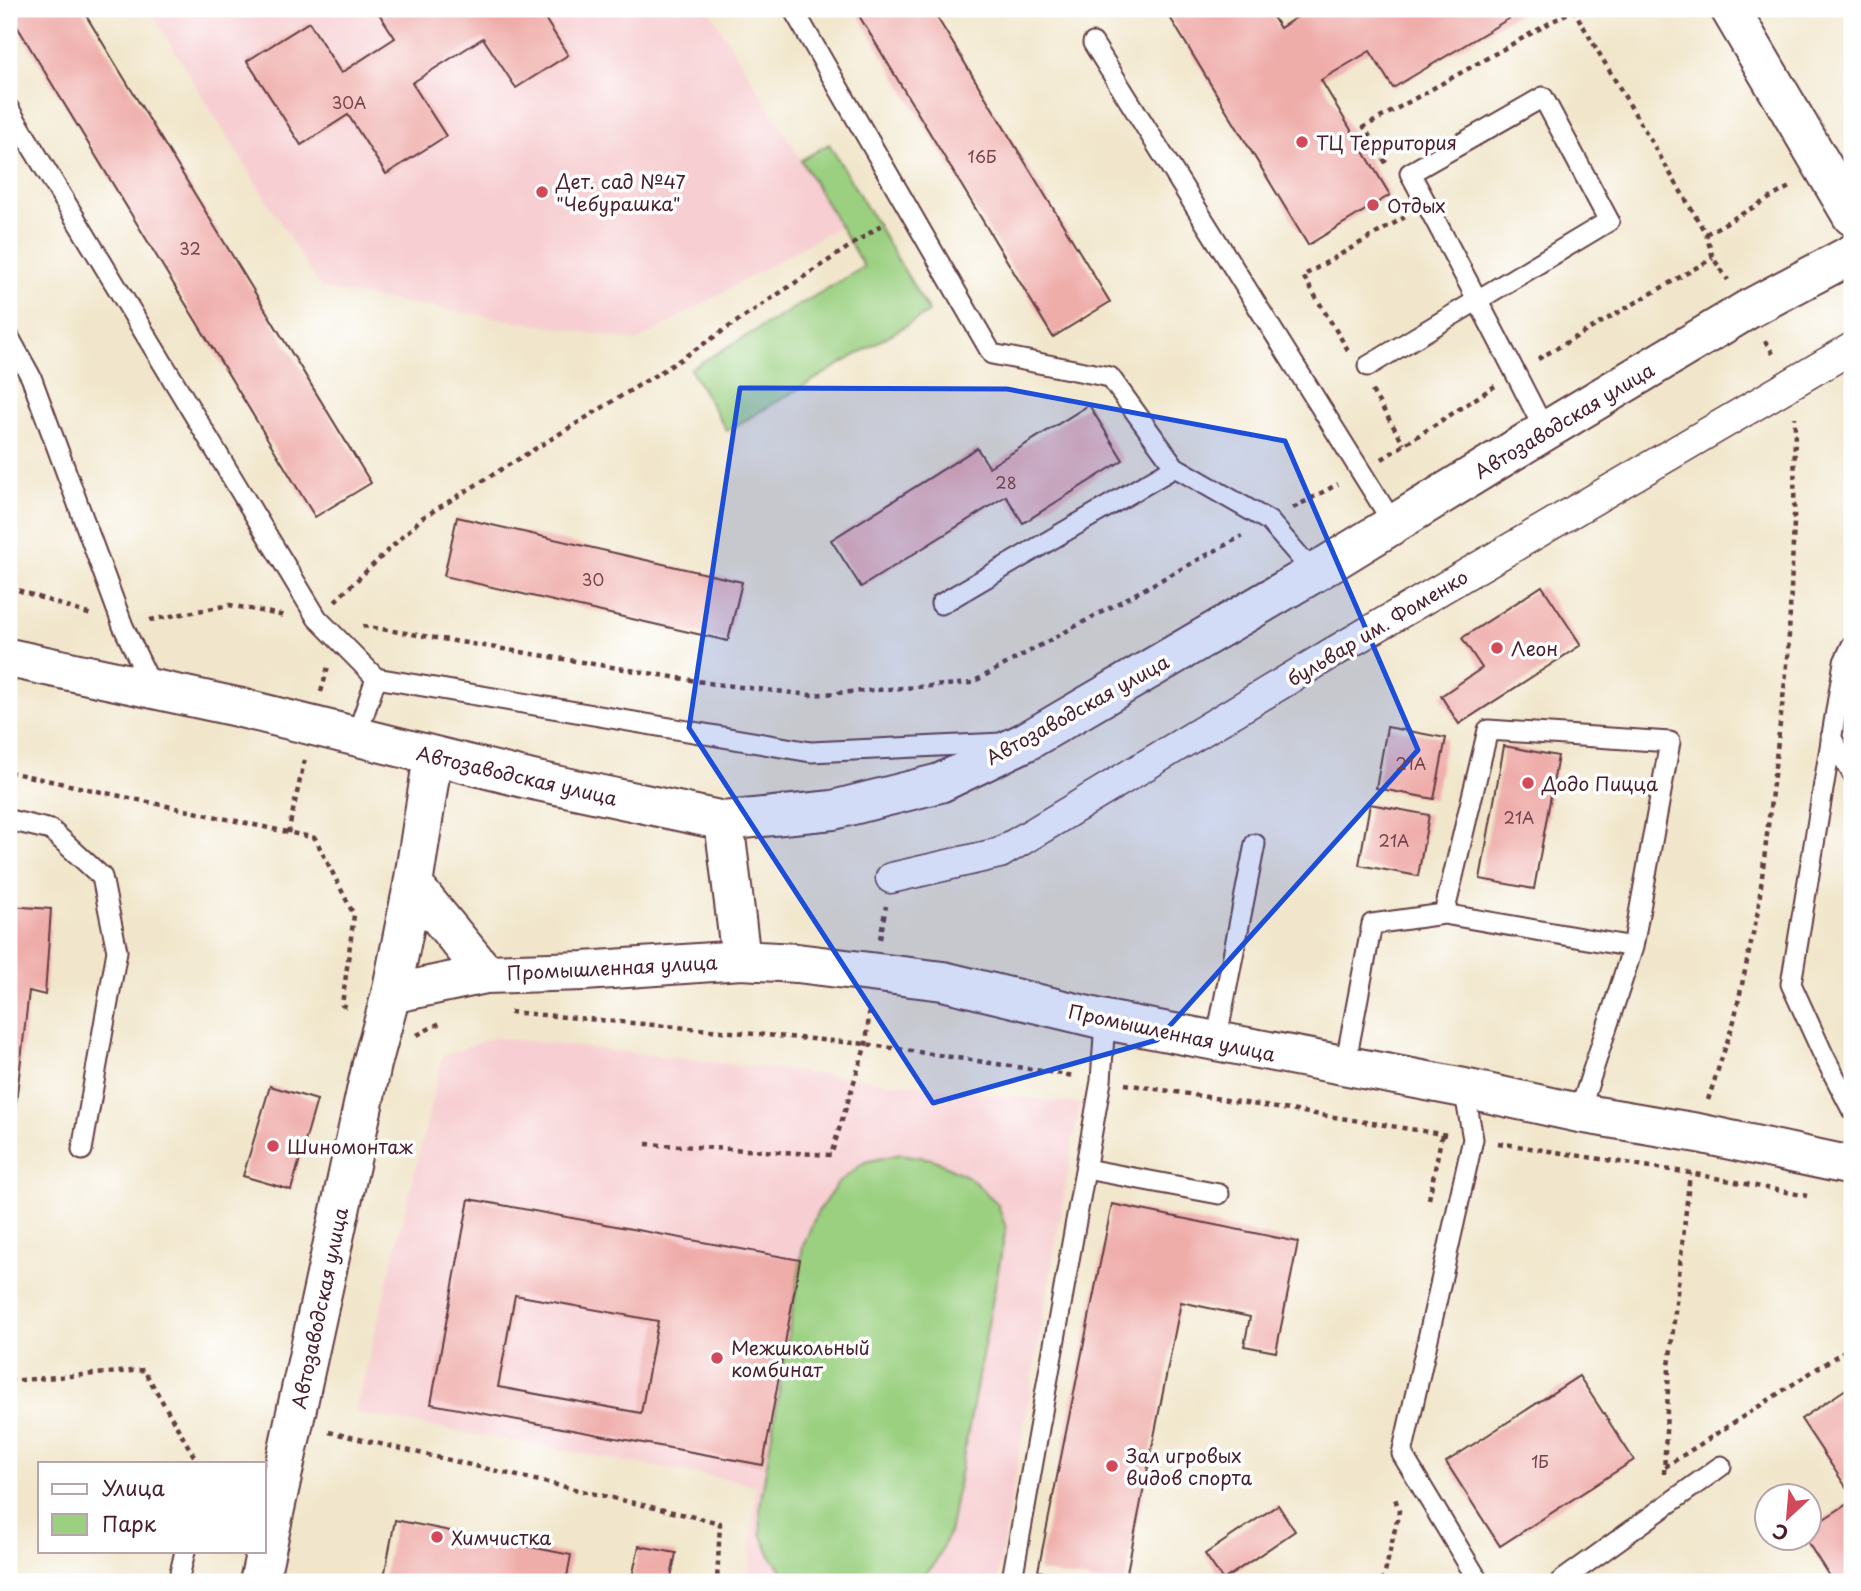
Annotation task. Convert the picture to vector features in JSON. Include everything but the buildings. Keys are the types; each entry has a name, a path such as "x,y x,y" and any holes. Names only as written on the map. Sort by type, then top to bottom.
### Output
{"street":[{"path":"1730,9 1852,216"},
{"name":"Автозаводская улица","path":"9,658 237,707 528,779 724,821 833,810 940,783 1027,741 1314,573 1747,310 1852,254"},
{"name":"бульвар им. Фоменко","path":"891,878 1000,853 1344,646 1852,348"},
{"name":"Автозаводская улица","path":"266,1527 273,1479 388,1005 413,885 433,756"},
{"path":"724,821 741,961"},
{"path":"413,885 486,974"},
{"name":"Промышленная улица","path":"388,1005 486,974 741,961 797,963 943,981 1105,1020 1464,1088 1579,1113 1698,1133 1852,1166"},
{"name":"Автозаводская улица","path":"258,1582 262,1552"}],"lane":[{"path":"793,9 992,354 1110,377 1175,467 1269,522 1314,573"},
{"path":"1093,43 1393,523"},
{"path":"1368,366 1478,301 1609,221 1543,97 1410,173 1478,301 1516,373 1545,431"},
{"path":"9,109 317,618 376,678 811,752 1027,741"},
{"path":"9,337 31,377 123,626 153,690"},
{"path":"941,604 1175,467"},
{"path":"1852,645 1844,662 1791,984 1852,1110"},
{"path":"356,735 376,678"},
{"path":"1444,914 1488,730 1670,741 1633,947 1579,1113"},
{"path":"1831,737 1852,773"},
{"path":"9,820 51,831 102,877 117,951 82,1150"},
{"path":"1216,1042 1255,844"},
{"path":"1345,1066 1372,924 1444,914 1633,947"},
{"path":"1013,1574 1101,1081 1105,1020"},
{"path":"1464,1088 1473,1139 1402,1454 1479,1582"},
{"path":"1086,1169 1219,1194"},
{"path":"1560,1582 1721,1466"},
{"path":"178,1582 185,1552"}],"path":[{"path":"1573,9 1706,234 1713,258 1791,384 1797,425 1788,656 1758,911 1734,1021 1698,1133"},
{"path":"1706,234 1825,168"},
{"path":"317,618 422,518 672,365 891,219"},
{"path":"169,615 230,605 290,617 317,618 715,684 810,695 971,683 1362,472 1516,373 1713,258"},
{"path":"9,772 315,838 354,915 342,1005 388,1005 414,1036 451,1020"},
{"path":"646,1144 831,1155 866,1044 874,974 891,878"},
{"path":"499,1011 866,1044 1690,1173 1812,1197"},
{"path":"1662,1507 1669,1367 1690,1173"},
{"path":"1664,1468 1852,1346"},
{"path":"9,1381 144,1370 197,1462"},
{"path":"323,1430 720,1523 717,1582"}],"highlighted area":[{"path":"740,388 1007,389 1285,441 1418,750 1157,1040 933,1103 689,728"}],"shaded area":[{"name":"Дет. сад №47 \"Чебурашка\"","path":"149,9 709,9 841,225 637,341 321,289"},
{"path":"494,1037 1080,1104 997,1582 748,1582 756,1485 355,1413 443,1056"}],"green space":[{"path":"829,144 929,312 727,431 690,369 864,267 801,160"},
{"path":"900,1154 933,1159 970,1178 997,1203 1006,1228 949,1533 934,1565 916,1582 791,1582 773,1560 761,1534 760,1506 803,1246 817,1213 838,1183 865,1162"}],"place":[{"name":"ТЦ Территория","path":"1302,142"},
{"name":"Дет. сад №47 \"Чебурашка\"","path":"542,192"},
{"name":"Отдых","path":"1373,205"},
{"name":"Леон","path":"1497,648"},
{"name":"Додо Пицца","path":"1528,783"},
{"name":"Шиномонтаж","path":"273,1146"},
{"name":"Межшкольный комбинат","path":"717,1358"},
{"name":"Зал игровых видов спорта","path":"1112,1466"},
{"name":"Химчистка","path":"437,1537"}]}
